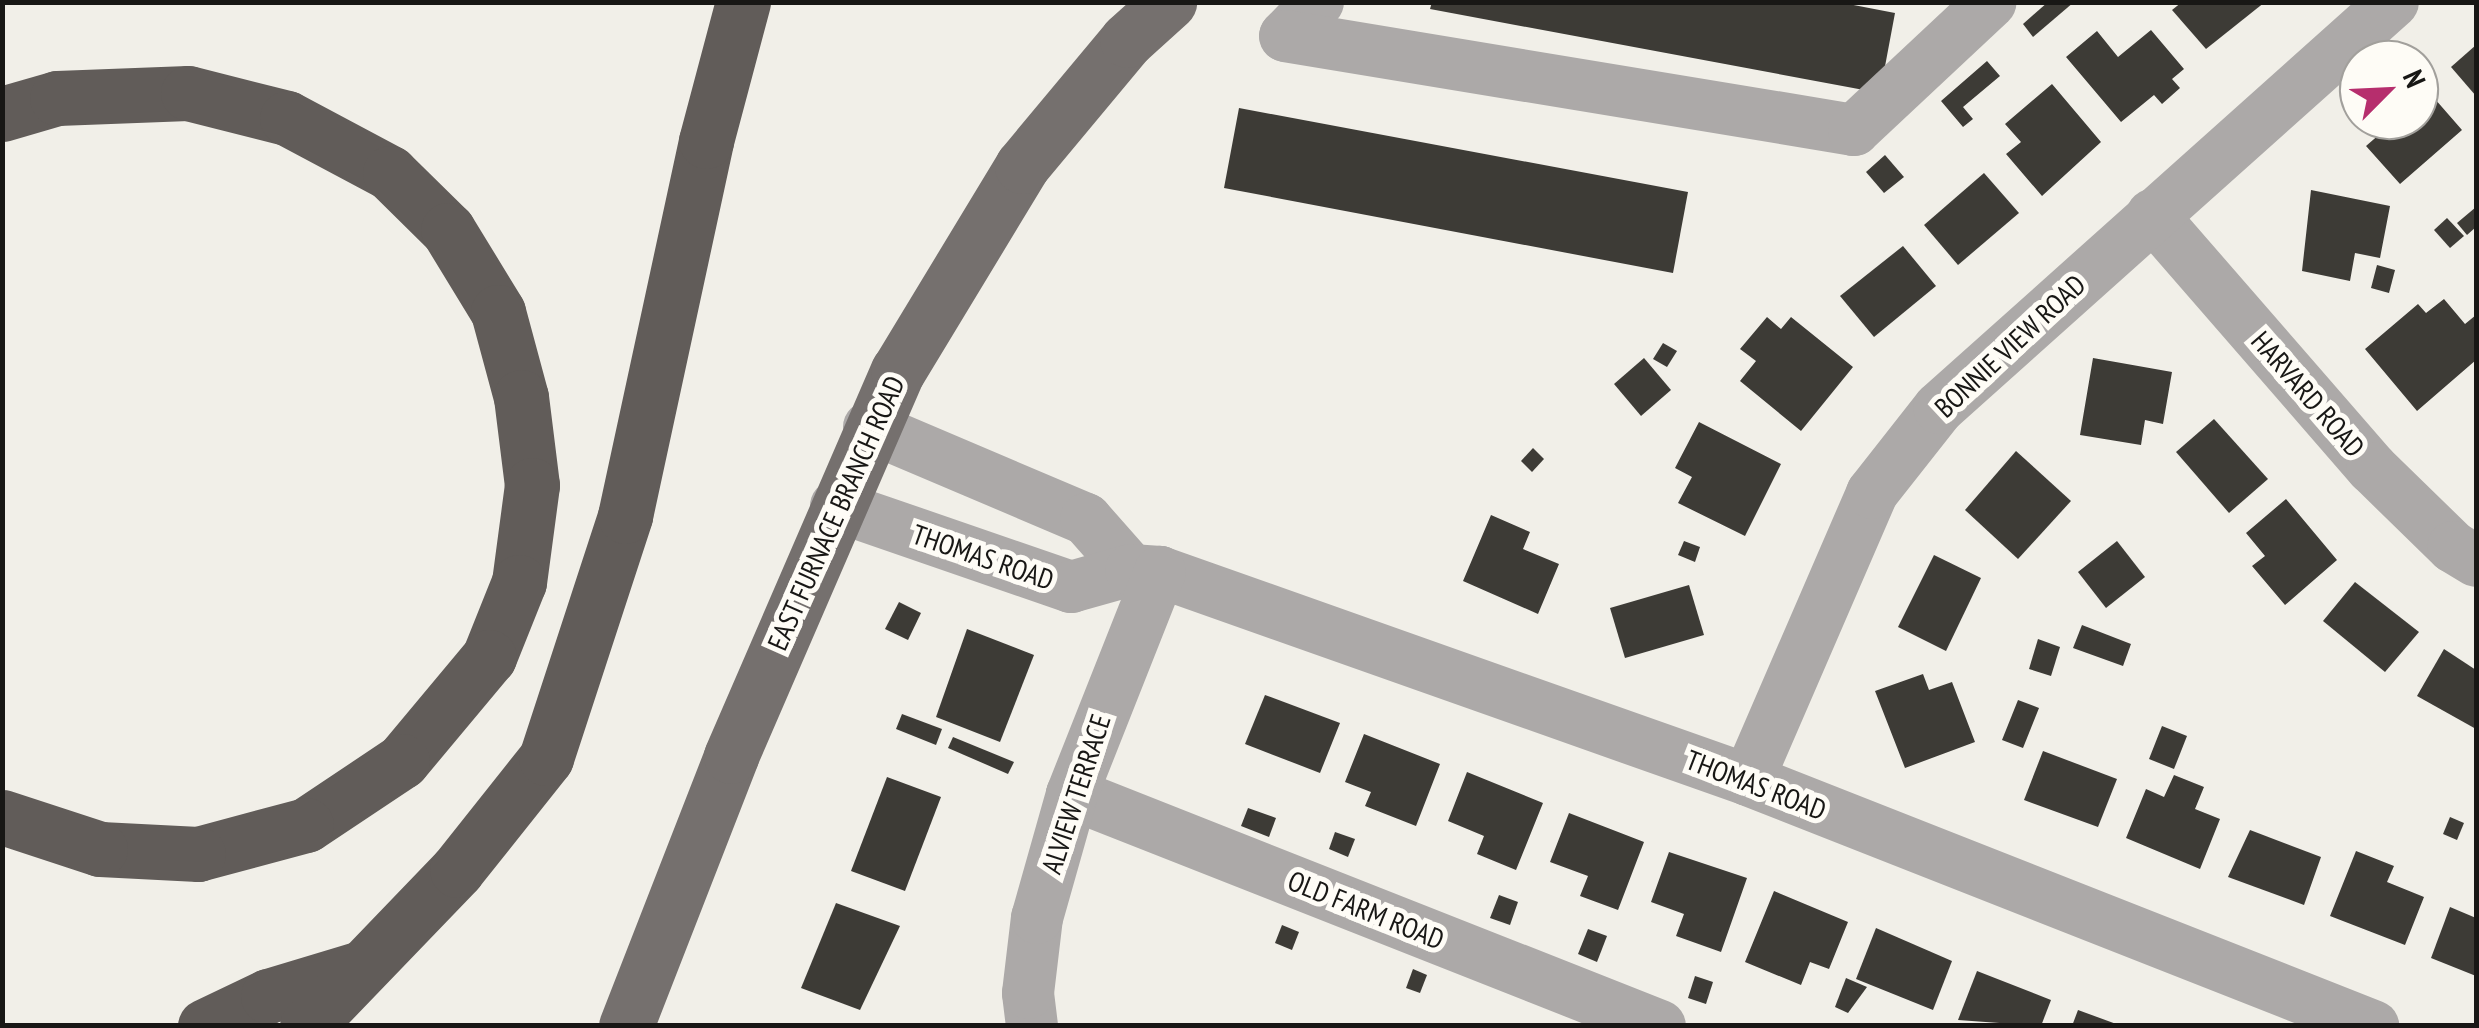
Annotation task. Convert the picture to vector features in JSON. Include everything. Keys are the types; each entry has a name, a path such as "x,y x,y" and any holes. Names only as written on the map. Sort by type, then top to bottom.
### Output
{"highway":[{"path":"307,1026 457,870 546,758 625,516 706,140 743,2"},
{"path":"2,114 74,96 188,92 287,118 390,173 448,230 498,312 521,397 532,485 519,582 489,657 402,761 306,825 198,854 100,849 2,817"},
{"path":"204,1026 268,996 364,966"}],"main road":[{"name":"EAST FURNACE BRANCH ROAD","path":"626,1026 869,427 1022,166 1127,40 1169,2"}],"street":[{"path":"1318,2 1285,36 1854,130 1991,2"},
{"name":"BONNIE VIEW ROAD","path":"1748,780 1872,494 1939,408 2394,2"},
{"name":"HARVARD ROAD","path":"2152,215 2372,468 2452,547 2476,561"},
{"name":"THOMAS ROAD","path":"869,427 1086,519 1146,571 1748,780 2373,1026"},
{"name":"THOMAS ROAD","path":"836,506 1072,587 1146,571"},
{"name":"ALVIEW TERRACE","path":"1032,1026 1028,993 1037,918 1072,794 1146,571"},
{"name":"OLD FARM ROAD","path":"1072,794 1660,1026"}],"building":[{"path":"1432,2 1838,2 1895,13 1880,93 1430,9"},
{"path":"2048,2 2074,2 2033,37 2023,24"},
{"path":"2182,2 2265,2 2206,49 2172,10"},
{"path":"2151,30 2184,69 2172,79 2180,88 2162,104 2154,95 2121,122 2066,57 2097,31 2118,57"},
{"path":"2476,45 2476,96 2451,67"},
{"path":"1987,61 2000,76 1963,107 1973,119 1963,127 1941,101"},
{"path":"2052,84 2101,142 2042,196 2006,154 2021,142 2005,124"},
{"path":"2439,104 2462,130 2400,184 2366,146 2373,140 2439,140"},
{"path":"1239,108 1688,192 1673,273 1224,188"},
{"path":"1885,155 1904,177 1884,193 1866,172"},
{"path":"1984,173 2019,213 1958,265 1924,225"},
{"path":"2311,190 2390,206 2380,258 2355,253 2350,281 2302,271"},
{"path":"2476,207 2476,227 2467,235 2457,223"},
{"path":"2447,218 2464,236 2450,248 2434,230"},
{"path":"1903,246 1936,286 1874,337 1840,296"},
{"path":"2377,265 2395,270 2389,293 2371,288"},
{"path":"2444,299 2465,324 2476,315 2476,360 2417,411 2365,349 2418,304 2426,313"},
{"path":"1767,317 1781,329 1791,317 1853,367 1801,431 1740,381 1756,361 1740,349"},
{"path":"1663,343 1677,351 1667,367 1653,359"},
{"path":"1644,358 1671,390 1641,416 1614,384"},
{"path":"2093,358 2172,372 2163,424 2145,420 2141,445 2080,435"},
{"path":"2214,419 2268,479 2229,513 2176,452"},
{"path":"1699,422 1781,464 1745,536 1678,503 1692,477 1675,468"},
{"path":"1533,448 1544,459 1532,472 1521,461"},
{"path":"2016,451 2071,501 2018,559 1965,510"},
{"path":"2286,499 2337,560 2285,605 2252,566 2265,556 2246,533"},
{"path":"1491,515 1530,532 1523,549 1559,564 1538,614 1463,581"},
{"path":"1684,541 1700,547 1695,562 1678,555"},
{"path":"2117,541 2145,577 2106,608 2078,572"},
{"path":"1934,555 1981,578 1946,651 1898,627"},
{"path":"2355,582 2419,632 2385,672 2323,621"},
{"path":"1689,585 1704,635 1625,658 1610,608"},
{"path":"899,602 921,613 908,640 885,629"},
{"path":"2082,625 2131,644 2123,666 2073,648"},
{"path":"967,629 1034,655 1000,742 936,717"},
{"path":"2038,639 2060,647 2051,676 2029,669"},
{"path":"2444,649 2476,670 2476,729 2417,696"},
{"path":"1923,674 1929,690 1952,682 1975,742 1905,768 1875,691"},
{"path":"1265,695 1340,723 1320,773 1245,744"},
{"path":"2018,700 2039,708 2023,748 2002,740"},
{"path":"902,714 942,729 936,745 896,729"},
{"path":"2162,726 2187,736 2174,769 2149,759"},
{"path":"1364,734 1440,764 1416,826 1365,806 1371,792 1345,782"},
{"path":"953,737 1014,762 1008,774 948,748"},
{"path":"2043,751 2117,779 2098,827 2024,800"},
{"path":"1467,772 1543,803 1516,870 1477,854 1484,836 1448,821"},
{"path":"2174,775 2204,787 2195,809 2220,819 2200,869 2126,838 2146,789 2164,797"},
{"path":"887,777 941,797 905,891 851,871"},
{"path":"1248,808 1276,818 1269,837 1241,826"},
{"path":"1569,813 1644,842 1618,910 1580,896 1588,876 1550,862"},
{"path":"2450,817 2464,823 2457,840 2443,834"},
{"path":"2250,830 2321,857 2304,905 2228,877"},
{"path":"1335,832 1355,839 1348,857 1329,849"},
{"path":"2356,851 2394,866 2387,882 2424,897 2405,945 2330,916"},
{"path":"1669,852 1747,878 1721,952 1676,936 1684,914 1651,902"},
{"path":"1774,891 1848,922 1829,969 1810,962 1801,985 1745,962"},
{"path":"1499,895 1518,902 1510,925 1490,918"},
{"path":"836,903 900,926 860,1010 801,988"},
{"path":"2450,907 2476,918 2476,976 2431,958"},
{"path":"1282,925 1299,932 1292,950 1275,943"},
{"path":"1876,928 1952,961 1933,1010 1856,979"},
{"path":"1588,929 1607,936 1597,962 1578,954"},
{"path":"1413,969 1427,975 1420,993 1406,988"},
{"path":"1977,971 2051,1000 2041,1026 1958,1020"},
{"path":"1695,976 1713,982 1706,1004 1688,998"},
{"path":"1846,978 1867,987 1848,1013 1835,1007"},
{"path":"2078,1010 2119,1025 2119,1026 2072,1026"}]}
